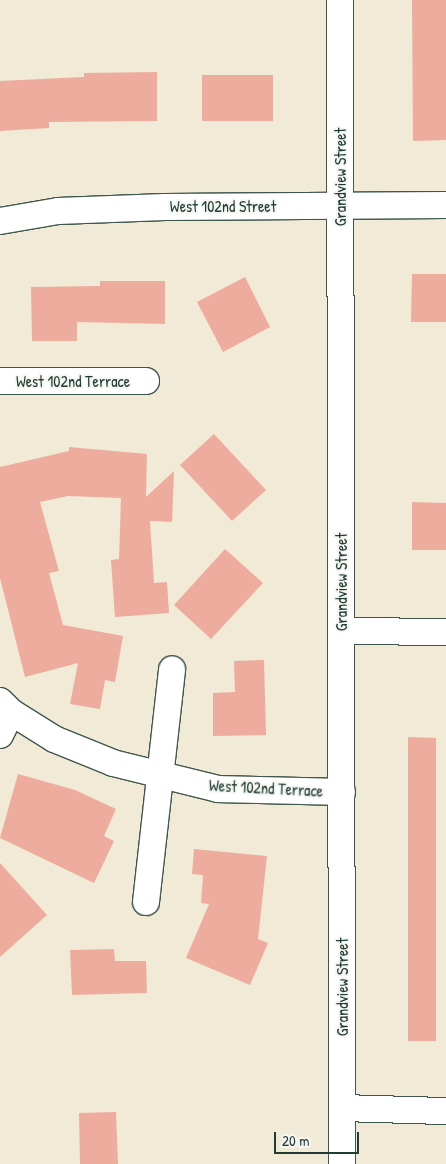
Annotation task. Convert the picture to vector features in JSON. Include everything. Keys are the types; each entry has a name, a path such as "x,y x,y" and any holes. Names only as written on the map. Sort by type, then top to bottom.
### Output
{"street":[{"name":"Grandview Street","path":"340,0 342,1164"},
{"name":"West 102nd Street","path":"0,221 67,211 446,205"},
{"name":"West 102nd Terrace","path":"0,381 146,381"},
{"path":"341,631 446,632"},
{"path":"146,902 172,669"},
{"name":"West 102nd Terrace","path":"4,716 62,743 113,763 218,789 342,792"},
{"path":"342,1108 446,1111"}],"building":[{"path":"412,0 446,0 446,140 413,141"},
{"path":"157,72 157,121 49,122 49,128 0,131 0,81 84,77 84,73"},
{"path":"202,75 273,75 273,121 202,121"},
{"path":"412,274 446,274 446,322 411,322"},
{"path":"245,277 270,327 223,352 197,302"},
{"path":"100,281 165,281 165,324 77,322 77,341 32,341 31,287 100,286"},
{"path":"214,434 266,490 232,521 180,465"},
{"path":"69,447 147,454 146,497 174,471 172,522 150,521 154,583 167,582 169,613 115,617 111,560 119,559 121,498 68,496 40,502 59,571 49,573 63,625 123,636 115,682 105,680 100,709 70,704 78,663 25,677 0,578 0,467 69,451"},
{"path":"412,502 446,503 446,550 412,550"},
{"path":"225,549 263,583 211,639 174,605"},
{"path":"264,660 266,735 213,736 213,693 235,692 234,661"},
{"path":"408,737 436,738 436,1041 408,1041"},
{"path":"18,774 75,790 116,809 104,836 114,841 94,883 0,838"},
{"path":"194,849 267,856 258,939 268,943 250,985 186,958 209,904 201,903 203,875 192,874"},
{"path":"0,863 47,915 0,957"},
{"path":"114,949 115,961 146,961 147,993 72,995 70,950"},
{"path":"116,1112 118,1164 80,1164 79,1113"}]}
